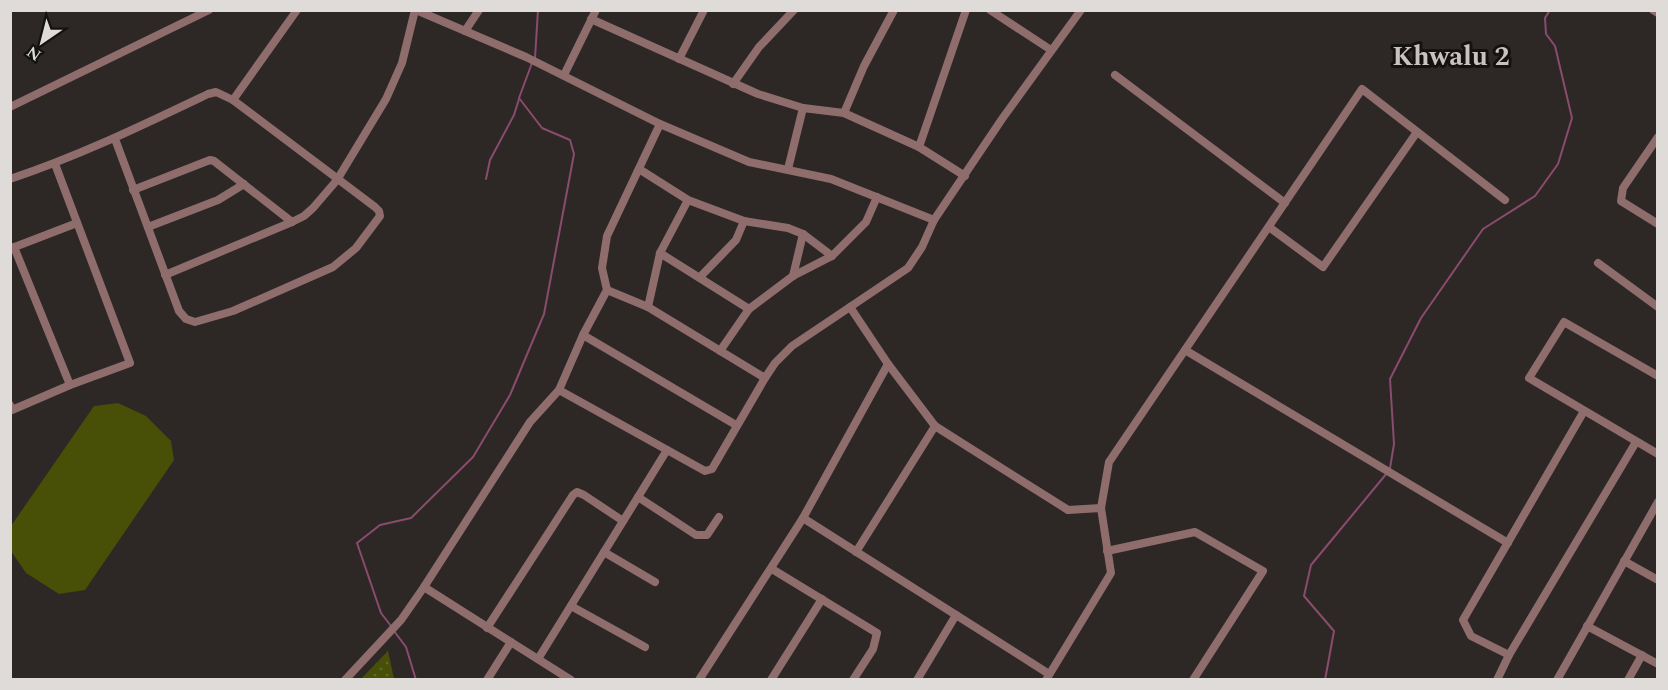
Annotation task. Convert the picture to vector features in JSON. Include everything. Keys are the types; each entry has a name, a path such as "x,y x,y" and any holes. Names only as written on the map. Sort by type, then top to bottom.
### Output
{"street":[{"path":"10,106 209,10"},
{"path":"233,100 297,10"},
{"path":"165,275 291,222 304,216 313,208 337,180 391,92 402,63 416,10 526,57 660,124 749,162 831,179 934,220"},
{"path":"465,31 479,10"},
{"path":"564,75 596,10"},
{"path":"733,84 759,47 794,10"},
{"path":"844,113 864,66 894,10"},
{"path":"919,147 966,10"},
{"path":"990,10 1051,50"},
{"path":"560,390 705,471 709,470 715,465 775,363 792,346 908,268 922,247 934,220 1081,10"},
{"path":"1653,10 1658,13"},
{"path":"679,59 702,11"},
{"path":"591,19 758,94 803,108 844,113 919,147 965,176"},
{"path":"1115,75 1285,203"},
{"path":"803,518 956,615 1047,677 1111,573 1101,508 1109,462 1362,89 1504,200"},
{"path":"10,179 55,164 216,92 233,100 375,207 380,216 356,248 333,267 233,311 195,322 186,320 179,311 114,139"},
{"path":"788,169 803,108"},
{"path":"345,680 400,620 424,587 530,422 560,390 583,334 607,290 602,268 607,236 660,124"},
{"path":"1269,226 1323,267 1417,132"},
{"path":"1658,137 1654,149 1623,188 1621,201 1658,224"},
{"path":"134,190 210,160 291,222"},
{"path":"11,408 130,363 55,164"},
{"path":"639,169 688,200 744,220 788,228 803,234 832,256"},
{"path":"148,227 218,200 244,184"},
{"path":"720,351 749,309 793,276 832,256 866,222 877,197"},
{"path":"648,307 660,253 688,200"},
{"path":"700,277 736,240 744,220"},
{"path":"70,385 12,248 77,223"},
{"path":"793,276 803,234"},
{"path":"660,253 749,309"},
{"path":"1598,263 1658,307"},
{"path":"607,290 648,307 765,378"},
{"path":"850,307 888,364 935,426 1068,510 1101,508"},
{"path":"1658,376 1564,322 1528,378 1658,454"},
{"path":"583,334 736,426"},
{"path":"1185,350 1508,543"},
{"path":"699,680 803,518 888,364"},
{"path":"1509,656 1471,636 1463,620 1584,411"},
{"path":"856,552 935,426"},
{"path":"1497,680 1636,442"},
{"path":"538,659 667,450"},
{"path":"486,628 573,495 577,492 584,495 623,521"},
{"path":"638,497 696,535 707,535 719,517"},
{"path":"1557,680 1657,504"},
{"path":"1107,551 1195,532 1263,571 1193,680"},
{"path":"604,552 655,582"},
{"path":"1624,561 1658,580"},
{"path":"772,569 877,633 873,648 853,680"},
{"path":"424,587 571,680"},
{"path":"771,680 822,599"},
{"path":"571,606 645,647"},
{"path":"917,680 956,615"},
{"path":"1587,626 1658,664"},
{"path":"487,680 511,642"},
{"path":"1628,680 1641,655"}],"green space":[{"path":"118,403 146,416 171,441 174,460 85,590 59,594 26,573 11,551 11,526 94,406"},
{"path":"388,651 394,679 361,679"}],"waterway":[{"path":"535,58 538,10"},
{"path":"1390,468 1394,444 1390,379 1421,318 1483,229 1535,196 1558,164 1572,118 1555,46 1546,34 1545,18 1550,10"},
{"path":"391,626 381,613 357,543 380,525 411,518 473,457 510,395 544,314 574,154 570,140 542,128 519,98 532,63"},
{"path":"486,179 490,160 514,115 519,99"},
{"path":"1325,680 1334,631 1304,596 1311,565 1387,473"},
{"path":"394,631 406,647 416,680"}],"district":[{"name":"Khwalu 2","path":"1451,56"}]}
